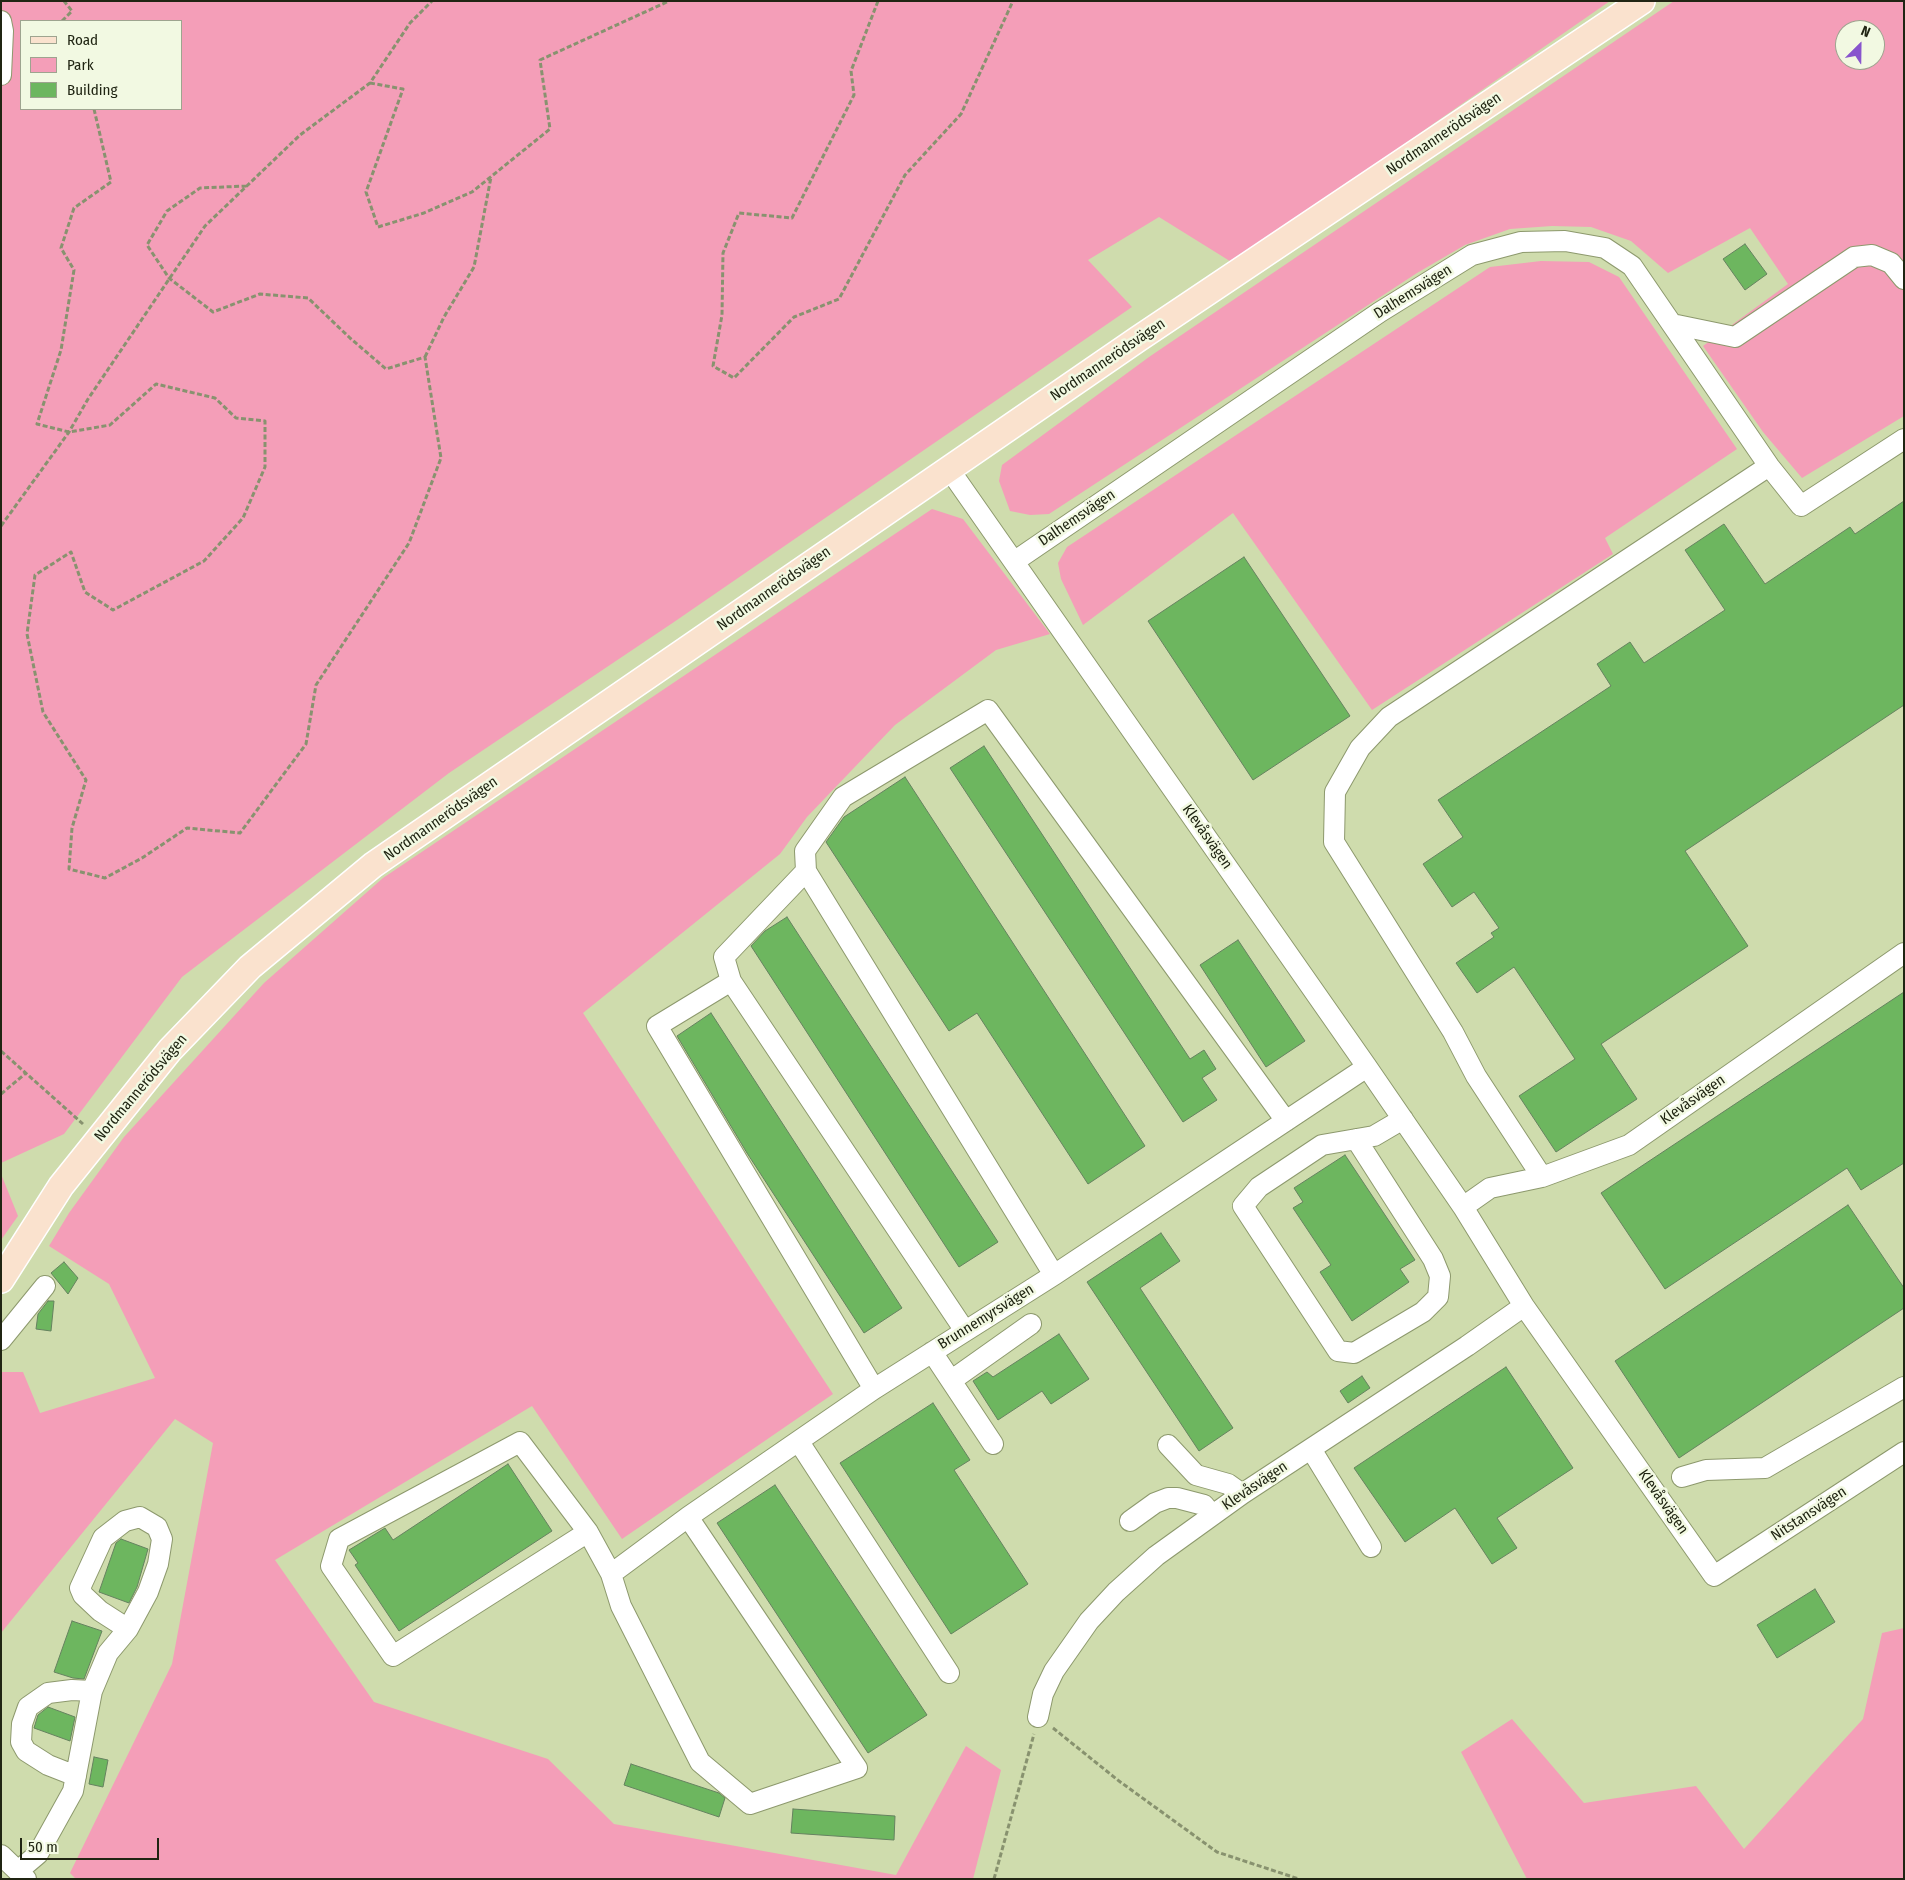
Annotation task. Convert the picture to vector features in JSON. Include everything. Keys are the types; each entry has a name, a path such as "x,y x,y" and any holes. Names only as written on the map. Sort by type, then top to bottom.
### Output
{"main road":[{"name":"Nordmannerödsvägen","path":"1,1280 61,1186 170,1050 250,967 373,865 949,469 1642,1"}],"street":[{"path":"1,21 3,31 1,74"},
{"name":"Dalhemsvägen","path":"1015,561 1380,312 1472,255 1521,242 1565,241 1605,248 1632,266 1769,466 1801,506 1904,439"},
{"path":"1672,324 1735,337 1854,257 1872,255 1891,263 1904,279"},
{"path":"1542,1178 1476,1076 1453,1032 1334,842 1335,792 1360,748 1389,717 1769,466"},
{"name":"Klevåsvägen","path":"949,469 1015,561 1463,1207 1524,1306 1714,1576"},
{"path":"1054,1274 806,871 805,852 843,798 988,710 1286,1121"},
{"path":"806,871 724,957 731,981 965,1331"},
{"name":"Klevåsvägen","path":"1463,1207 1490,1188 1542,1178 1629,1145 1904,953"},
{"path":"731,981 657,1026 874,1389"},
{"name":"Brunnemyrsvägen","path":"611,1574 688,1517 874,1389 1054,1274 1366,1067"},
{"path":"1356,1139 1433,1259 1440,1276 1438,1297 1423,1312 1354,1353 1338,1351 1242,1206 1259,1187 1322,1145 1356,1139 1374,1136 1402,1119"},
{"path":"1,1340 45,1286"},
{"name":"Klevåsvägen","path":"1038,1717 1043,1694 1054,1671 1089,1621 1116,1592 1156,1556 1242,1494 1524,1306"},
{"path":"952,1380 1031,1324"},
{"path":"932,1352 993,1444"},
{"path":"1682,1477 1706,1470 1765,1468 1904,1387"},
{"path":"588,1532 393,1656 332,1566 339,1539 520,1442 588,1532 611,1574 621,1606 700,1762 750,1804 857,1768 688,1517"},
{"path":"799,1442 949,1674"},
{"path":"1168,1444 1196,1475 1228,1484 1242,1494"},
{"path":"1310,1449 1371,1547"},
{"name":"Nitstansvägen","path":"1714,1576 1904,1452"},
{"path":"1130,1520 1155,1503 1168,1498 1178,1498 1204,1505 1212,1515"},
{"path":"1,1855 22,1875 38,1854 55,1826 73,1791 92,1691 108,1653 128,1629 148,1592 158,1564 162,1540 157,1527 140,1518 124,1521 103,1538 80,1588 83,1595 100,1611 128,1629"},
{"path":"76,1776 48,1765 26,1751 21,1742 22,1724 28,1706 48,1693 72,1690 92,1691"}],"path":[{"path":"63,20 72,11 64,1"},
{"path":"1,526 69,432 88,399 205,226 300,136 370,83 410,23 432,1"},
{"path":"370,83 402,89 366,192 378,227 424,213 472,192 550,128 540,60 669,1"},
{"path":"878,1 851,71 854,95 792,218 739,213 722,253 722,315 712,366 734,378 794,317 839,299 905,176 961,114 1013,1"},
{"path":"94,110 111,182 74,208 61,248 74,270 61,350 37,424 69,432 110,425 156,384 214,398 236,418 265,421 265,466 243,518 204,561 113,610 85,592 71,552 35,575 27,634 43,712 86,780 72,828 70,869 105,878 142,858 187,828 240,833 306,744 316,684 408,543 441,458 425,357 444,317 474,267 491,176"},
{"path":"247,186 200,188 167,212 147,245 169,278 213,312 260,294 308,298 350,338 386,368 425,357"},
{"path":"1,1051 86,1127 100,1136"},
{"path":"1,1094 26,1073"},
{"path":"994,1879 1038,1717 1119,1781 1216,1852 1299,1879"}],"green space":[{"path":"1,1 1610,1 1233,263 1159,217 1088,260 1132,307 674,622 449,773 182,977 64,1134 1,1163"},
{"path":"1674,1 1904,1 1904,416 1802,478 1763,432 1703,346 1788,284 1750,228 1668,273 1631,241 1591,227 1552,226 1510,229 1465,245 1417,273 1049,514 1030,515 1010,511 999,481 1002,465 1149,357"},
{"path":"1541,261 1589,262 1619,277 1737,449 1605,538 1613,554 1372,710 1233,513 1083,625 1061,579 1058,563 1067,547 1490,267"},
{"path":"932,509 963,519 1050,634 996,650 895,725 807,817 780,854 583,1013 833,1394 622,1539 532,1406 275,1560 374,1702 548,1759 614,1824 896,1875 966,1746 1001,1770 973,1879 76,1879 70,1873 172,1664 213,1443 175,1419 1,1633 1,1372 23,1372 40,1413 155,1378 109,1284 49,1246 69,1213 124,1137 264,983 383,878"},
{"path":"1,1174 18,1216 1,1240"},
{"path":"1904,1628 1904,1879 1527,1879 1461,1752 1512,1719 1584,1803 1696,1786 1744,1849 1863,1719 1882,1633"}],"building":[{"path":"1745,244 1767,274 1745,290 1723,259"},
{"path":"1904,501 1904,705 1685,851 1748,946 1601,1044 1637,1099 1556,1152 1519,1096 1575,1059 1514,967 1477,993 1456,963 1494,937 1491,933 1499,928 1474,892 1452,907 1423,864 1463,837 1438,800 1611,686 1597,664 1630,642 1644,663 1725,610 1685,550 1724,524 1765,584 1850,527 1855,534"},
{"path":"1244,557 1350,716 1253,780 1148,621"},
{"path":"984,746 1190,1059 1204,1050 1216,1069 1202,1078 1217,1100 1183,1122 950,768"},
{"path":"905,777 1145,1146 1088,1184 977,1013 949,1031 826,842 844,817"},
{"path":"787,917 998,1242 959,1267 751,946 765,931"},
{"path":"1238,940 1305,1041 1266,1067 1200,965"},
{"path":"1904,992 1904,1163 1861,1190 1847,1168 1665,1289 1601,1193"},
{"path":"711,1013 902,1308 864,1333 747,1153 677,1036"},
{"path":"1345,1155 1415,1260 1400,1269 1409,1282 1352,1321 1320,1272 1331,1265 1293,1208 1303,1202 1294,1188"},
{"path":"1848,1205 1904,1288 1904,1308 1679,1458 1615,1361"},
{"path":"1161,1233 1180,1261 1140,1288 1233,1428 1199,1451 1087,1282"},
{"path":"64,1262 78,1278 68,1294 51,1273"},
{"path":"48,1301 54,1301 51,1331 36,1329 38,1314"},
{"path":"1059,1334 1089,1379 1051,1404 1042,1391 998,1420 973,1381 987,1372 993,1377"},
{"path":"1506,1367 1573,1468 1497,1518 1517,1548 1492,1564 1455,1508 1405,1542 1354,1468"},
{"path":"1362,1376 1370,1388 1348,1403 1340,1391"},
{"path":"933,1403 970,1460 954,1470 1028,1584 951,1634 840,1463"},
{"path":"508,1464 552,1531 399,1631 355,1565 358,1563 349,1550 385,1528 393,1540"},
{"path":"775,1485 927,1715 868,1753 717,1523"},
{"path":"121,1539 148,1549 137,1587 129,1603 99,1592 116,1543"},
{"path":"1815,1589 1835,1622 1777,1658 1757,1625"},
{"path":"72,1621 102,1631 84,1679 73,1678 54,1672"},
{"path":"48,1707 75,1717 70,1741 34,1728 38,1715"},
{"path":"94,1757 108,1760 103,1787 89,1784"},
{"path":"631,1764 719,1793 725,1798 719,1817 624,1785"},
{"path":"793,1809 895,1816 894,1840 791,1833"}]}
